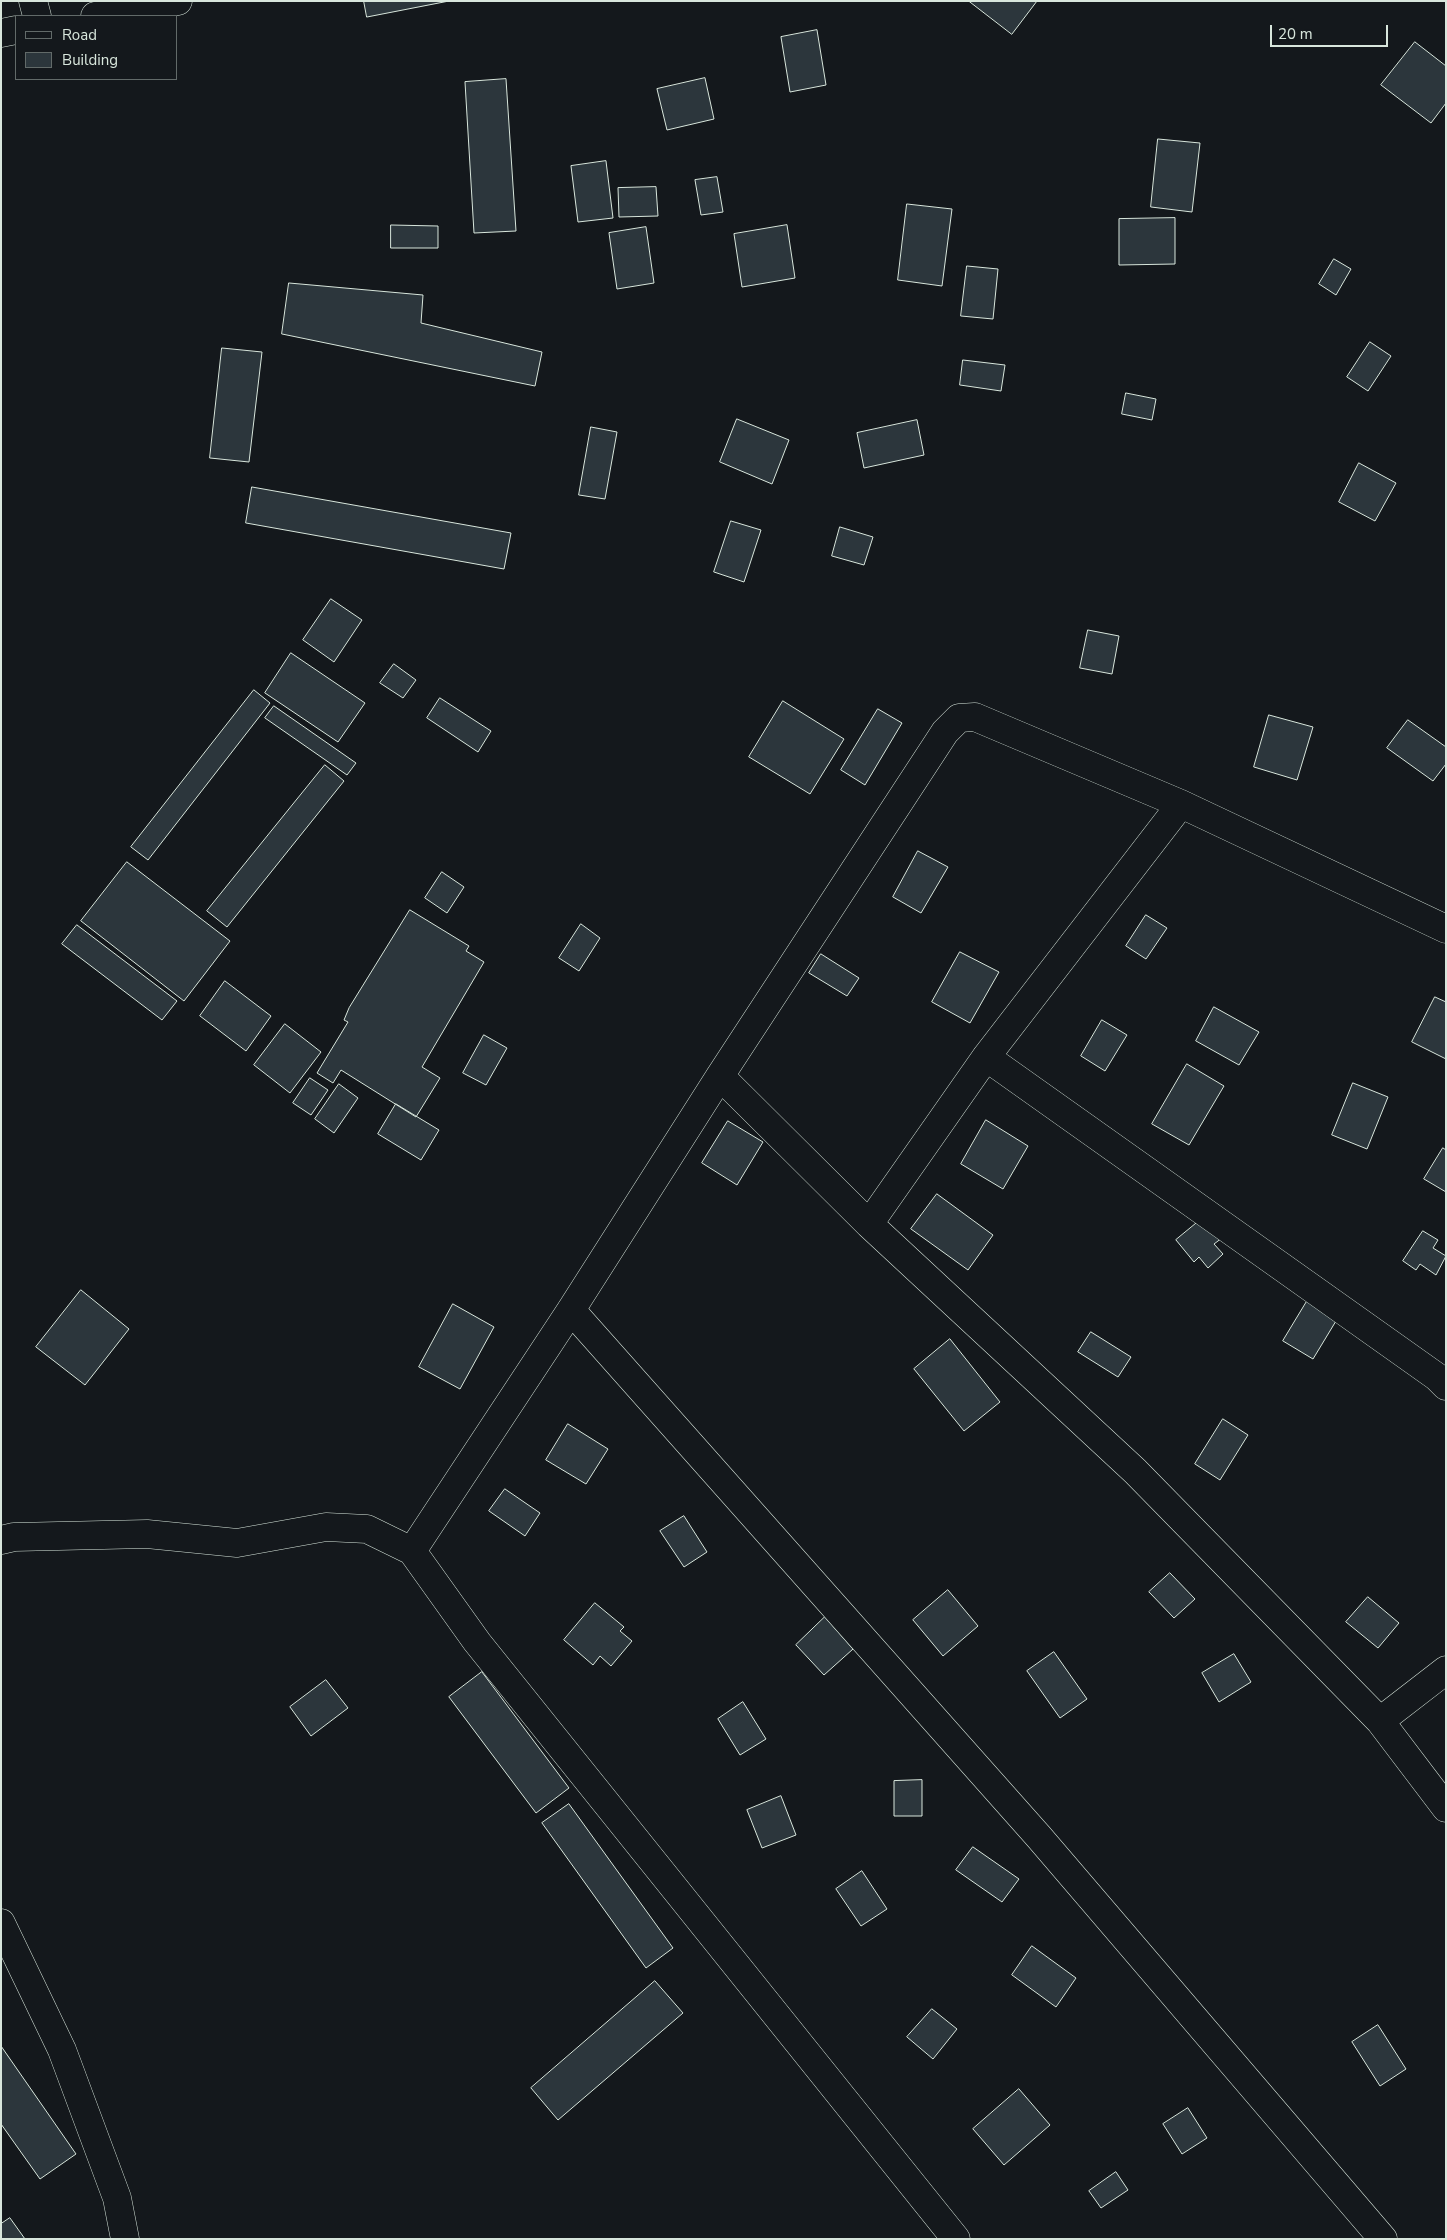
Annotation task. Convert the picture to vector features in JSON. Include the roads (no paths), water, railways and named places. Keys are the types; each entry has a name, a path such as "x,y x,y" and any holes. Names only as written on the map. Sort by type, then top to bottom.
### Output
{"street":[{"path":"33,1 36,15"},
{"path":"101,15 178,1"},
{"path":"1,33 15,30"},
{"path":"412,1551 571,1310 720,1076 945,732 960,718 975,717 1180,804 1446,929"},
{"path":"869,1224 986,1057 1180,804"},
{"path":"986,1057 1428,1371 1446,1386"},
{"path":"720,1076 869,1224 1135,1471 1380,1721 1446,1808"},
{"path":"571,1310 1039,1837 1383,2239"},
{"path":"1,1540 14,1537 148,1534 237,1543 326,1527 367,1529 412,1551 477,1642 956,2239"},
{"path":"1380,1721 1446,1670"},
{"path":"1,1923 62,2050 117,2198 125,2239"}]}
